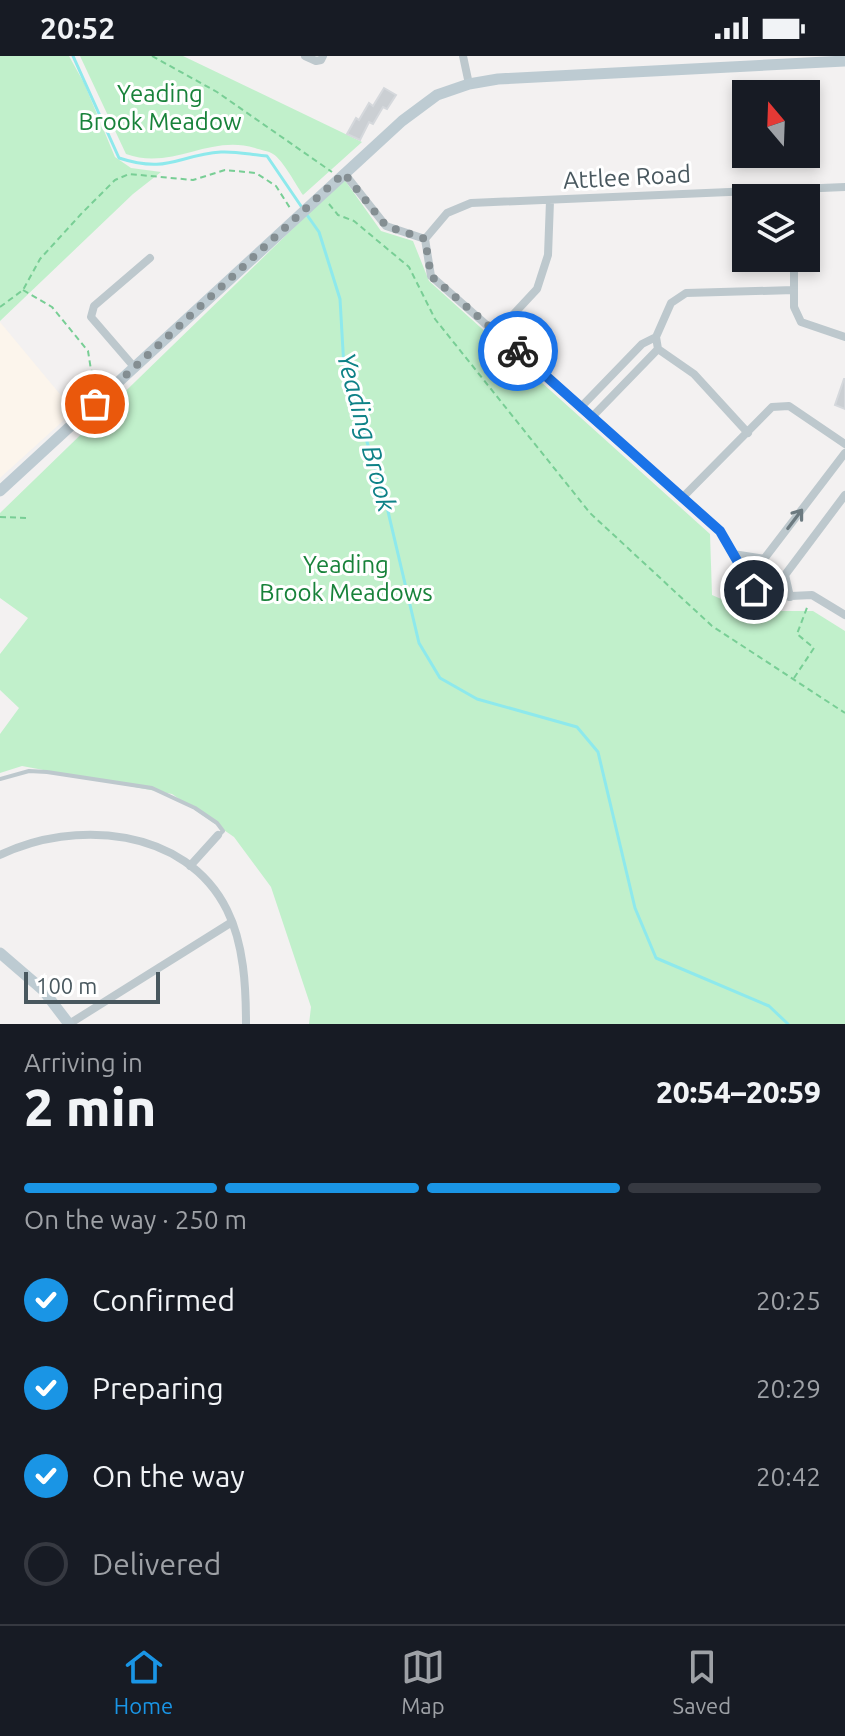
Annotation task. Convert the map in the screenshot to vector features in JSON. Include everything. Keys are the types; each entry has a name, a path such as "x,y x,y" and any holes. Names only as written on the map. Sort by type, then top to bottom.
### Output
{"street":[{"path":"305,56 316,61 323,56"},
{"path":"463,56 469,84"},
{"path":"0,491 316,198 402,121 437,95 469,84 498,79 845,61"},
{"path":"341,176 386,226 425,239 431,276 720,531 754,590 770,597 812,595 845,615"},
{"name":"Attlee Road","path":"820,190 845,187"},
{"name":"Attlee Road","path":"425,239 447,213 471,203 732,196"},
{"path":"497,332 537,289 548,255 550,201"},
{"path":"135,368 91,317 94,306 150,258"},
{"path":"794,272 794,307 801,322 845,337"},
{"path":"748,433 694,374 658,349 656,337 671,303 686,293 794,290"},
{"path":"581,407 642,344 656,337"},
{"path":"592,417 658,349"},
{"path":"683,497 772,407 789,406 845,444"},
{"path":"748,580 845,453"},
{"path":"770,597 845,495"},
{"path":"733,554 765,559"},
{"path":"785,575 790,597"},
{"path":"0,855 48,838 96,834 147,843 190,866 217,893 232,922 245,981 246,1024"},
{"path":"190,866 218,835"},
{"path":"0,953 37,984 69,1024 232,922"}],"lane":[{"path":"0,779 29,771 47,772 152,788 208,816 223,831 218,835"}],"path":[{"path":"152,56 217,92 341,176"},
{"path":"0,307 23,290 40,259 82,213 115,180 129,174 193,180 225,170 256,173 276,186 295,218"},
{"path":"316,198 338,215 354,221 409,267 435,319 590,513 712,626 845,713"},
{"path":"23,290 52,307 88,351 91,370 109,392"},
{"path":"0,517 28,518"},
{"path":"793,679 814,648 797,634 812,595"}],"shaded area":[{"path":"0,322 74,411 0,478"}],"green space":[{"path":"0,56 69,56 84,83 115,157 131,168 161,172 133,194 0,321"},
{"name":"Yeading Brook Meadow","path":"80,56 183,56 362,142 303,195 277,157 255,148 222,145 159,158 126,154"},
{"name":"Yeading Brook Meadows","path":"344,179 381,231 413,241 429,281 710,534 712,595 749,611 813,611 845,631 845,1024 309,1024 311,1007 271,887 234,837 172,794 22,766 0,773 0,734 19,708 0,690 0,654 28,618 0,598 0,513"}],"building":[{"path":"384,88 396,95 387,109 383,107 373,124 369,122 360,140 347,134 356,118 359,120 369,103 373,106"},
{"path":"845,379 845,409 835,405"}],"waterway":[{"name":"Yeading Brook","path":"73,56 119,158 161,164 221,152 267,156 303,209"},
{"name":"Yeading Brook","path":"307,215 319,232 340,299 344,368 386,503 419,643 440,678 477,699 577,727 598,752 635,908 656,958 769,1006 788,1024"}],"way so far":[{"path":"95,404 344,173 386,226 425,239 431,276 518,351"}],"route":[{"path":"518,351 720,531 754,590"}]}
